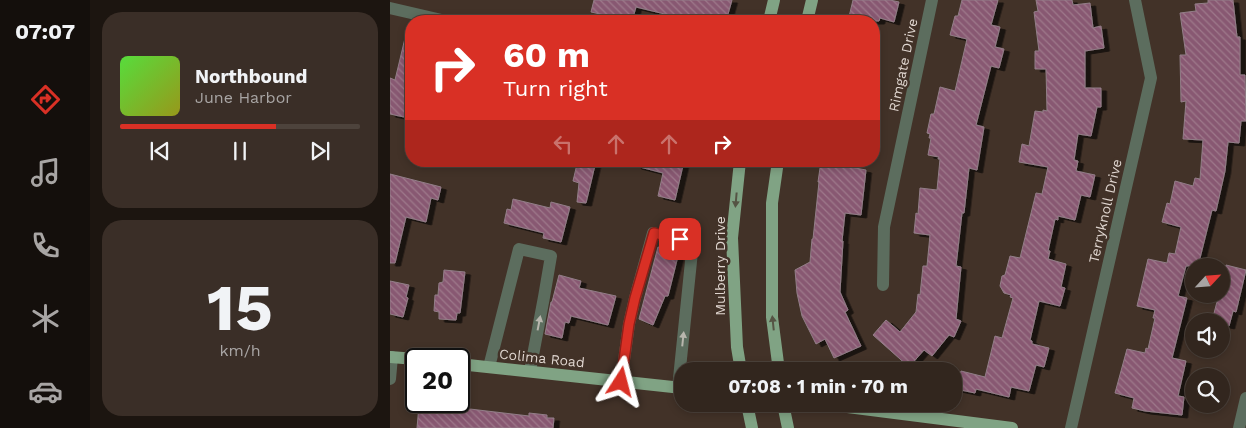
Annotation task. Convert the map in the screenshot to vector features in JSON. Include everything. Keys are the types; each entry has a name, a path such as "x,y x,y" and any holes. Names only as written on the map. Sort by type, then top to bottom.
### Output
{"main road":[{"path":"770,15 774,0"},
{"path":"808,15 812,0"},
{"name":"Mulberry Drive","path":"739,167 732,238 737,347 740,362"},
{"path":"777,167 772,203 772,317 778,362"},
{"path":"391,357 405,359"},
{"name":"Colima Road","path":"470,365 674,387"},
{"path":"749,412 752,428"},
{"path":"785,412 788,428"},
{"path":"887,412 1012,428"}],"street":[{"name":"Rimgate Drive","path":"883,285 884,227 932,0"},
{"name":"Terryknoll Drive","path":"1071,428 1151,78 1135,0"},
{"path":"390,8 420,15"},
{"path":"621,382 629,324 654,233 693,242 682,362"},
{"path":"489,367 519,249 551,256 530,371"},
{"path":"390,379 391,357"},
{"path":"1239,428 1246,398"}],"building":[{"path":"594,0 732,0 728,15 669,15 636,7 634,15 605,15 591,12"},
{"path":"853,0 890,0 899,2 894,22 880,18 880,15 849,15"},
{"path":"962,0 998,0 991,25 1000,27 995,47 1004,49 999,68 991,66 976,125 984,127 977,170 969,168 956,266 961,267 956,319 961,321 954,337 949,335 932,356 924,350 913,362 903,362 873,335 886,320 900,332 916,312 923,266 927,266 930,235 914,233 916,213 918,214 920,188 937,190 940,159 938,159 939,157 928,155 931,138 929,138 930,134 927,133 931,114 934,114 940,87 955,91 967,39 950,35 955,16 958,16"},
{"path":"1036,0 1072,0 1073,5 1090,3 1093,28 1101,26 1104,48 1085,51 1085,88 1101,88 1101,107 1097,107 1091,136 1078,134 1074,160 1078,161 1076,171 1095,175 1090,197 1081,195 1075,220 1058,216 1058,220 1055,219 1048,259 1066,264 1061,287 1065,288 1060,306 1039,301 1030,340 1032,344 1049,348 1044,367 1036,365 1029,391 1011,387 1009,397 976,389 975,393 962,390 962,371 985,377 995,336 1002,338 1013,298 1010,297 1011,295 1004,293 1000,286 1002,276 1005,275 1010,256 1020,258 1036,193 1042,194 1048,167 1019,162 1022,144 1029,146 1035,111 1047,111 1046,69 1035,69 1035,51 1039,51 1034,12 1038,11"},
{"path":"1208,0 1233,0 1237,37 1240,37 1240,75 1245,75 1246,121 1241,121 1239,143 1228,142 1225,171 1216,211 1212,210 1200,258 1185,258 1185,270 1178,296 1185,298 1186,303 1172,358 1186,361 1178,396 1184,397 1182,415 1145,411 1132,408 1134,398 1115,393 1127,349 1145,353 1146,348 1148,349 1155,310 1137,306 1148,259 1167,263 1169,253 1175,254 1181,227 1162,222 1167,203 1170,204 1175,181 1193,186 1195,178 1200,179 1203,140 1183,139 1186,101 1181,102 1180,55 1186,55 1180,13 1196,11 1195,4 1208,3"},
{"path":"405,38 404,117 390,114 390,78 395,80"},
{"path":"576,167 595,167 586,203 577,202 579,183 573,181"},
{"path":"640,167 683,167 675,200 658,196 663,173"},
{"path":"820,167 850,167 866,170 861,215 845,213 840,292 848,310 845,312 861,346 834,358 825,339 816,344 802,316 797,293 795,270 810,262"},
{"path":"390,174 441,187 438,200 431,198 426,222 406,217 395,263 390,263"},
{"path":"513,199 550,208 551,202 570,207 561,242 543,238 544,233 504,223 507,209 511,210"},
{"path":"658,247 679,252 668,296 665,296 653,325 639,319"},
{"path":"1230,266 1246,270 1236,312 1233,311 1230,322 1230,313 1214,313 1217,303 1230,303"},
{"path":"444,270 465,272 460,313 457,313 456,320 439,319 439,312 434,311 435,295 438,295 439,283 443,282"},
{"path":"559,275 581,281 579,288 616,296 608,325 571,316 569,323 565,322 562,338 545,334 551,302"},
{"path":"390,281 409,285 403,317 390,314"},
{"path":"470,409 529,416 529,413 547,415 547,418 554,418 553,428 417,428 418,413 470,413"}],"route":[{"path":"621,382 629,324 654,233 680,239"}]}
